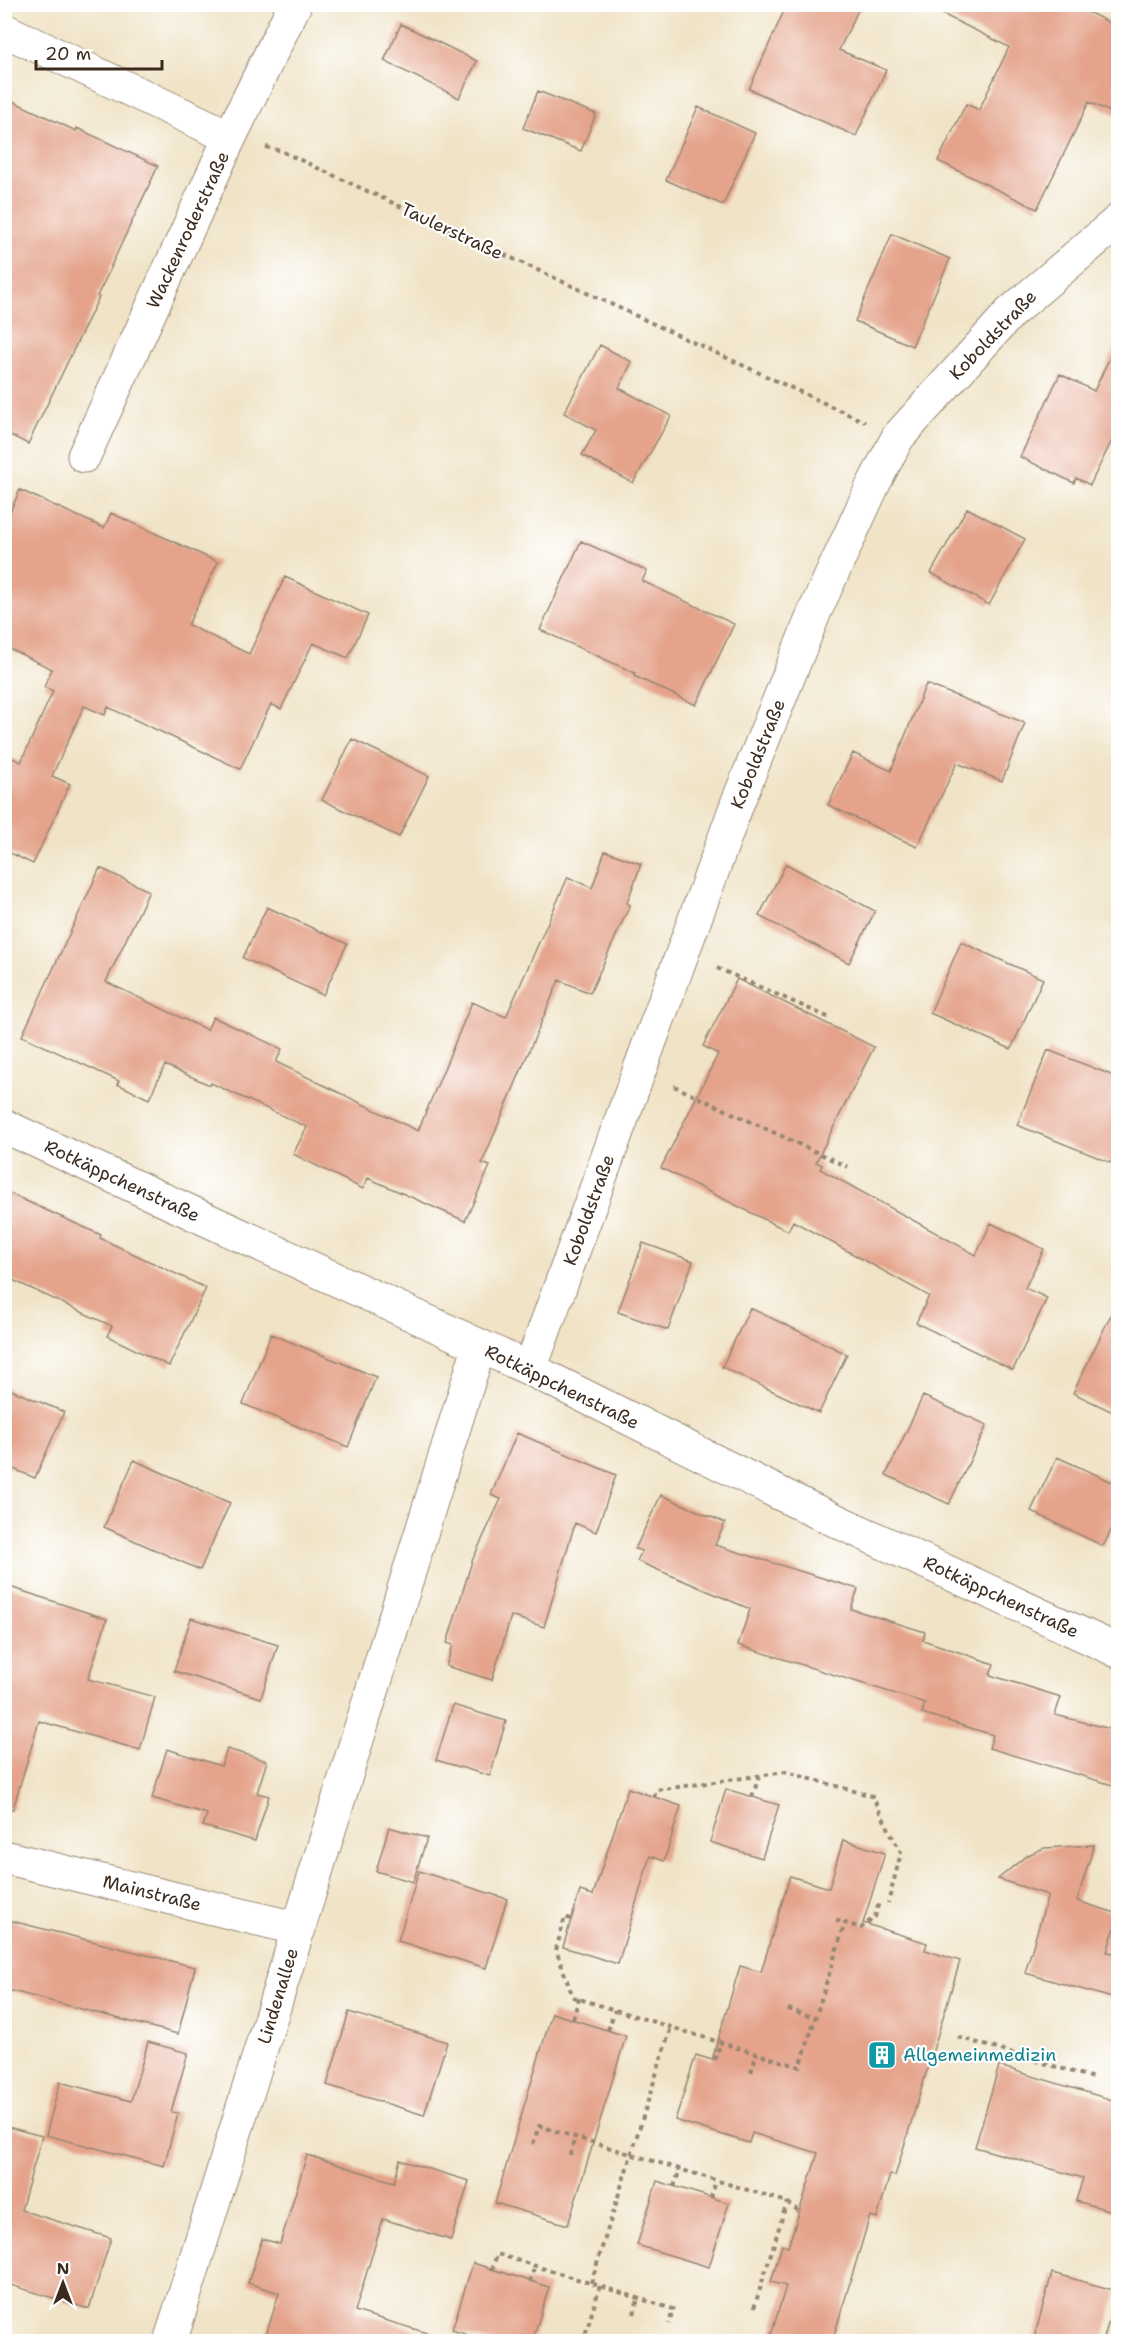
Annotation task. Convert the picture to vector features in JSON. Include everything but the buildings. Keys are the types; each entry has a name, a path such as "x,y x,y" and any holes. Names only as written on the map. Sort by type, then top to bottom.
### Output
{"street":[{"name":"Wackenroderstraße","path":"84,456 230,137 294,4"},
{"path":"4,30 230,137"},
{"name":"Koboldstraße","path":"530,1369 737,804 815,611 873,485 898,437 1011,312 1119,221"},
{"name":"Rotkäppchenstraße","path":"4,1126 478,1347 530,1369 811,1509 1119,1651"},
{"name":"Lindenallee","path":"171,2342 478,1347"},
{"name":"Mainstraße","path":"4,1857 299,1929"}],"path":[{"name":"Taulerstraße","path":"230,137 281,151 898,437"},
{"path":"684,953 830,1018"},
{"path":"641,1070 848,1167"},
{"path":"654,1797 656,1791 786,1772 872,1796 901,1852 888,1904"},
{"path":"752,1797 759,1777"},
{"path":"836,1920 861,1928 875,1917 879,1901"},
{"path":"571,1919 565,1917 556,1950 573,1997 800,2067 845,1923"},
{"path":"573,2019 579,1998"},
{"path":"788,2009 816,2018"},
{"path":"608,2030 615,2010"},
{"path":"591,2283 671,2027"},
{"path":"958,2037 1093,2078"},
{"path":"715,2060 721,2042"},
{"path":"751,2072 757,2054"},
{"path":"533,2144 539,2126 787,2202 800,2212"},
{"path":"570,2155 575,2137"},
{"path":"674,2187 680,2169"},
{"path":"711,2198 716,2181"},
{"path":"754,2308 787,2202"},
{"path":"492,2270 497,2254 535,2265 674,2309 669,2324"},
{"path":"530,2282 535,2265"},
{"path":"583,2342 600,2286"},
{"path":"634,2314 638,2298"}],"place":[{"name":"Allgemeinmedizin","path":"882,2055"}]}
